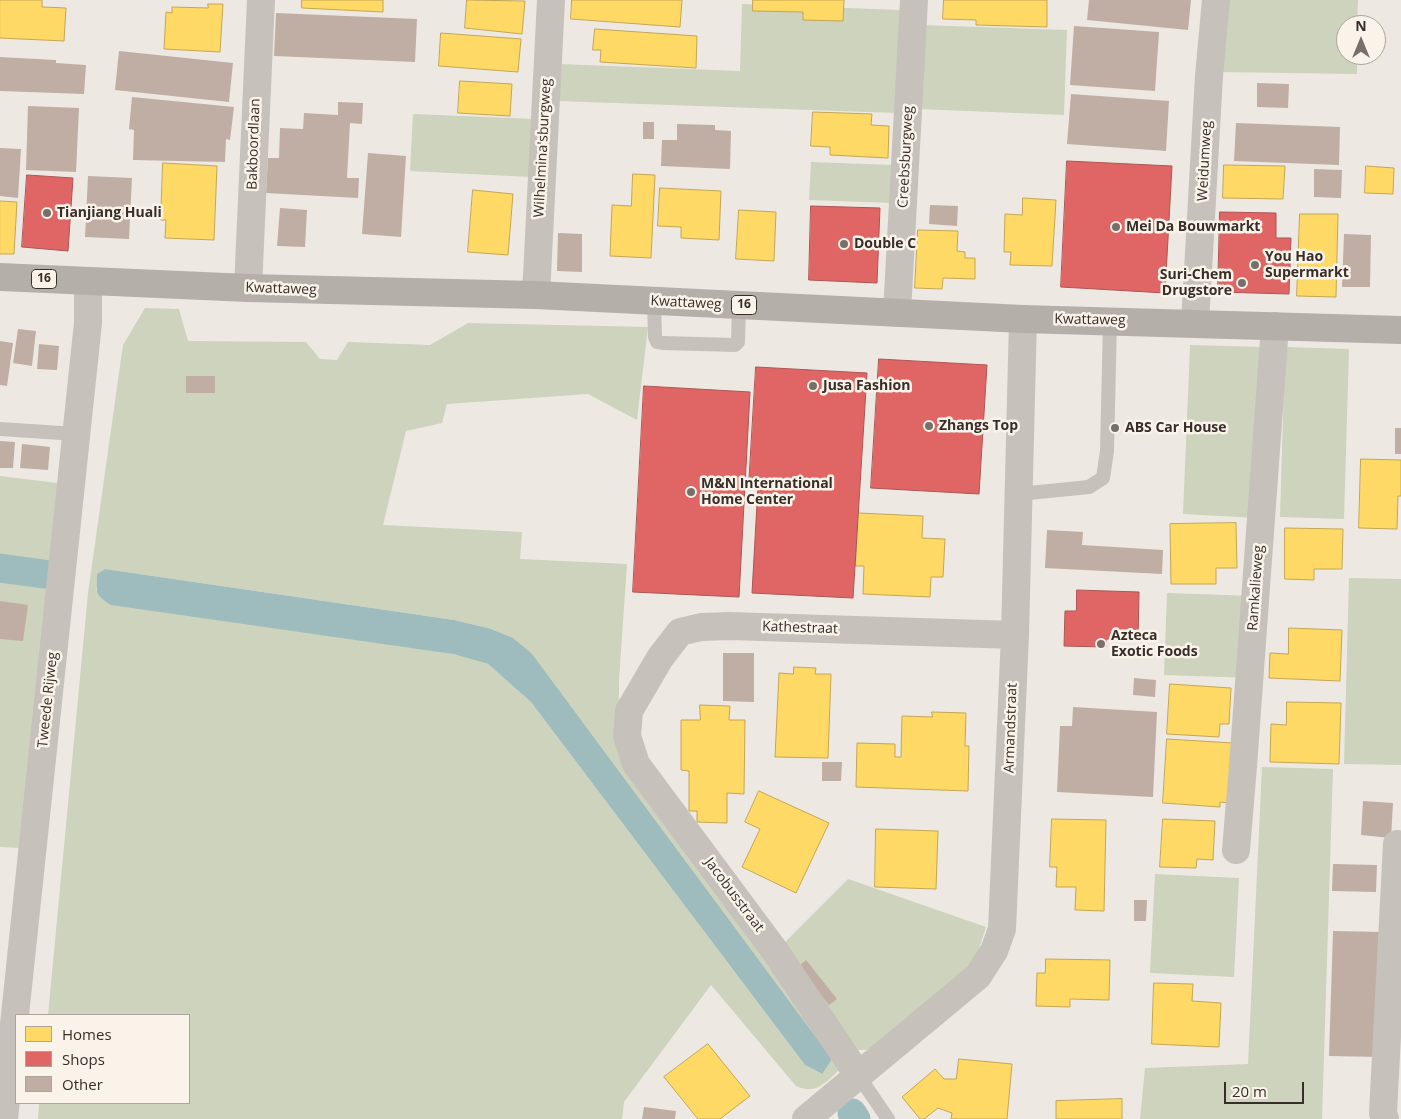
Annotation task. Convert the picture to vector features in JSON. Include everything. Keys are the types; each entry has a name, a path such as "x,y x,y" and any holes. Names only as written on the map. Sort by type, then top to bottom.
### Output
{"main road":[{"name":"Kwattaweg","path":"0,277 248,288 536,295 1023,318 1401,330"}],"street":[{"name":"Bakboordlaan","path":"248,288 260,0"},
{"name":"Wilhelmina'sburgweg","path":"536,295 551,0"},
{"name":"Creebsburgweg","path":"898,313 914,0"},
{"name":"Weidumweg","path":"1196,323 1209,76 1216,0"},
{"name":"Tweede Rijweg","path":"15,1014 88,322 88,282"},
{"name":"Armandstraat","path":"806,1119 978,976 994,951 1002,929 1015,635 1023,318"},
{"name":"Ramkalieweg","path":"1236,850 1275,326"},
{"name":"Kathestraat","path":"629,711 660,658 680,632 702,627 729,626 1015,635"},
{"name":"Jacobusstraat","path":"629,711 627,736 636,764 775,951 858,1075"},
{"path":"1385,1119 1383,1113 1397,844"},
{"name":"Tweede Rijweg","path":"4,1119 15,1014"}],"lane":[{"path":"654,301 655,337 657,342 662,343 735,345 738,342 739,305"},
{"path":"1019,494 1089,487 1103,478 1107,451 1110,321"},
{"path":"0,429 76,434"},
{"path":"858,1075 888,1119"}],"green space":[{"path":"1226,0 1358,0 1357,15 1336,15 1336,65 1357,65 1357,74 1218,72"},
{"path":"742,4 901,10 897,113 557,101 559,64 740,71"},
{"path":"921,25 1067,30 1064,115 918,109"},
{"path":"413,114 534,119 531,177 410,171"},
{"path":"811,162 893,165 892,203 809,200"},
{"path":"145,308 179,309 188,341 306,342 320,359 337,360 348,342 430,345 468,323 648,327 637,420 588,394 447,404 442,423 406,431 383,525 522,532 520,559 627,564 619,680 619,727 833,1044 839,1070 825,1083 815,1088 809,1089 796,1086 711,985 624,1102 622,1119 38,1119 39,1104 190,1104 190,1014 48,1014 88,593 123,345","holes":["105,569 454,620 488,628 821,1074 805,1065 531,702 488,664 453,654 96,590 97,574"]},
{"path":"1190,345 1263,347 1257,518 1183,514"},
{"path":"1285,347 1349,349 1344,519 1280,517"},
{"path":"0,476 66,484 56,565 0,557"},
{"path":"0,577 55,586 23,848 0,847"},
{"path":"1349,578 1401,579 1401,765 1344,764"},
{"path":"1167,593 1254,596 1252,678 1164,675"},
{"path":"1262,767 1333,769 1322,1119 1140,1119 1145,1068 1248,1064"},
{"path":"1155,874 1239,878 1234,977 1150,973"},
{"path":"848,879 986,927 978,952 967,968 875,1046 866,1050 858,1050 782,945"}],"water":[{"path":"105,569 454,620 488,628 513,638 532,654 832,1059 822,1074 805,1065 531,702 488,664 453,654 111,605 99,596 97,589 97,574"}],"building: Homes":[{"path":"0,0 42,0 42,7 66,8 64,41 0,38"},
{"path":"302,0 383,0 383,12 302,8"},
{"path":"467,0 525,1 522,34 465,28"},
{"path":"572,0 682,0 680,27 571,19"},
{"path":"753,0 844,0 843,21 803,20 803,12 753,11"},
{"path":"944,0 1047,0 1047,27 976,25 976,20 943,19"},
{"path":"208,4 223,4 220,52 164,49 166,12 172,13 172,7 208,8"},
{"path":"595,29 697,36 696,68 600,62 601,50 593,50"},
{"path":"441,33 521,39 518,72 439,66"},
{"path":"460,81 512,84 510,116 458,113"},
{"path":"813,112 872,114 871,125 889,126 888,158 830,155 830,147 811,146"},
{"path":"163,163 217,166 214,240 165,238 166,220 161,220"},
{"path":"1224,165 1285,166 1283,199 1223,198"},
{"path":"1366,166 1394,168 1393,194 1365,193"},
{"path":"633,174 655,175 651,258 610,256 612,205 631,206"},
{"path":"660,188 721,191 719,240 681,238 681,227 658,226"},
{"path":"473,190 513,194 508,255 468,252"},
{"path":"1023,198 1056,200 1052,266 1010,265 1011,252 1004,252 1005,214 1022,215"},
{"path":"0,201 17,202 14,254 0,254"},
{"path":"739,210 776,212 774,261 736,259"},
{"path":"1300,214 1338,214 1336,297 1297,296"},
{"path":"918,230 958,231 957,251 965,252 965,258 975,258 975,279 943,278 942,289 915,288"},
{"path":"1361,459 1401,460 1401,496 1398,496 1397,529 1359,528"},
{"path":"858,513 923,516 922,538 945,539 943,577 931,577 930,597 863,594 864,566 856,566"},
{"path":"1236,523 1237,568 1216,568 1216,584 1171,584 1170,524"},
{"path":"1285,528 1343,529 1342,569 1314,569 1314,580 1285,579"},
{"path":"1289,628 1342,630 1340,681 1269,678 1270,653 1288,654"},
{"path":"794,667 816,668 815,674 831,674 828,758 775,757 779,673 793,674"},
{"path":"1170,684 1231,688 1229,724 1220,724 1219,737 1167,734"},
{"path":"1287,702 1341,703 1339,764 1270,762 1271,724 1286,725"},
{"path":"700,705 730,706 729,720 745,720 744,794 727,793 727,823 697,822 697,811 689,811 689,771 681,770 681,720 700,720"},
{"path":"932,712 966,713 965,746 969,746 968,791 856,787 857,743 895,744 895,757 901,757 902,716 932,717"},
{"path":"1167,739 1233,743 1229,803 1220,802 1220,807 1163,803"},
{"path":"759,791 829,823 796,893 742,867 760,829 745,822"},
{"path":"1052,819 1106,820 1104,911 1075,910 1076,887 1056,887 1057,867 1050,867"},
{"path":"1163,819 1215,821 1213,860 1197,859 1196,868 1160,867"},
{"path":"876,829 938,831 936,889 875,887"},
{"path":"1046,959 1110,960 1109,1000 1070,999 1070,1007 1036,1006 1037,973 1045,973"},
{"path":"1154,983 1193,984 1192,1001 1221,1003 1219,1047 1152,1044"},
{"path":"708,1044 750,1096 720,1119 698,1119 664,1077"},
{"path":"959,1059 1012,1064 1007,1119 951,1119 952,1113 938,1108 924,1119 920,1119 902,1097 935,1069 944,1079 956,1079"},
{"path":"1122,1099 1122,1119 1056,1119 1056,1101"}],"building: Shops":[{"name":"Mei Da Bouwmarkt","path":"1067,161 1172,166 1165,293 1061,287"},
{"name":"Tianjiang Huali","path":"27,175 73,178 68,251 22,247"},
{"name":"Double C","path":"811,206 880,208 877,283 809,280"},
{"name":"You Hao Supermarkt","path":"1220,212 1276,213 1276,238 1291,238 1289,294 1218,292"},
{"name":"Zhangs Top","path":"879,359 987,365 979,494 871,488"},
{"path":"756,367 867,373 853,598 752,593 758,486 749,485"},
{"name":"M&N International Home Center","path":"644,386 750,392 739,597 633,592"},
{"path":"1077,590 1139,592 1138,640 1106,639 1106,647 1064,646 1065,611 1076,611"}],"building: Other":[{"path":"1089,0 1191,0 1188,30 1087,20"},
{"path":"276,13 417,19 415,62 274,56"},
{"path":"1074,26 1159,32 1155,91 1070,85"},
{"path":"119,51 233,63 229,102 115,90"},
{"path":"0,57 56,60 56,63 86,65 84,94 0,91"},
{"path":"1257,83 1289,84 1288,108 1257,107"},
{"path":"1071,94 1169,101 1166,151 1067,144"},
{"path":"132,97 234,107 230,140 226,139 225,162 133,160 134,130 129,129"},
{"path":"338,102 363,103 362,124 350,123 347,178 359,178 358,198 266,193 268,158 279,158 280,128 303,129 304,113 338,115"},
{"path":"28,106 79,108 76,172 26,170"},
{"path":"643,122 654,122 654,139 643,139"},
{"path":"1236,123 1340,127 1339,165 1234,161"},
{"path":"677,124 715,125 715,130 731,131 730,169 661,166 662,140 677,140"},
{"path":"0,148 21,149 18,198 0,196"},
{"path":"368,153 406,156 401,237 362,234"},
{"path":"1314,169 1342,170 1341,198 1314,197"},
{"path":"88,176 132,178 129,239 85,237"},
{"path":"930,205 958,206 957,226 929,224"},
{"path":"280,208 307,210 305,247 277,246"},
{"path":"558,233 582,234 582,272 557,271"},
{"path":"1344,234 1371,235 1370,287 1342,287"},
{"path":"18,329 36,331 32,366 13,363"},
{"path":"0,341 13,343 7,386 0,385"},
{"path":"39,344 59,346 57,370 37,369"},
{"path":"186,376 215,376 215,393 186,393"},
{"path":"1395,428 1401,428 1401,454 1395,454"},
{"path":"0,441 15,442 13,468 0,468"},
{"path":"22,444 50,447 48,470 20,468"},
{"path":"1047,530 1083,532 1082,545 1163,550 1162,574 1045,568"},
{"path":"0,601 28,605 23,641 0,639"},
{"path":"723,653 754,653 754,702 723,701"},
{"path":"1134,678 1156,680 1155,697 1133,695"},
{"path":"1073,707 1157,712 1153,797 1057,792 1060,726 1072,726"},
{"path":"822,762 842,762 841,781 822,781"},
{"path":"1363,801 1393,803 1391,838 1361,835"},
{"path":"1333,864 1377,865 1376,892 1332,891"},
{"path":"1134,900 1147,900 1146,921 1134,921"},
{"path":"1333,931 1384,932 1381,1057 1329,1056"},
{"path":"806,960 837,999 829,1005 798,967"},
{"path":"644,1107 676,1111 675,1119 642,1119"}],"waterway":[{"path":"0,568 44,574"},
{"path":"852,1113 856,1119"}],"place":[{"name":"Tianjiang Huali","path":"47,213"},
{"name":"Mei Da Bouwmarkt","path":"1116,227"},
{"name":"Double C","path":"844,244"},
{"name":"You Hao Supermarkt","path":"1255,265"},
{"name":"Suri-Chem Drugstore","path":"1242,283"},
{"name":"Jusa Fashion","path":"813,386"},
{"name":"Zhangs Top","path":"929,426"},
{"name":"ABS Car House","path":"1115,428"},
{"name":"M&N International Home Center","path":"691,492"},
{"name":"Azteca Exotic Foods","path":"1101,644"}]}
